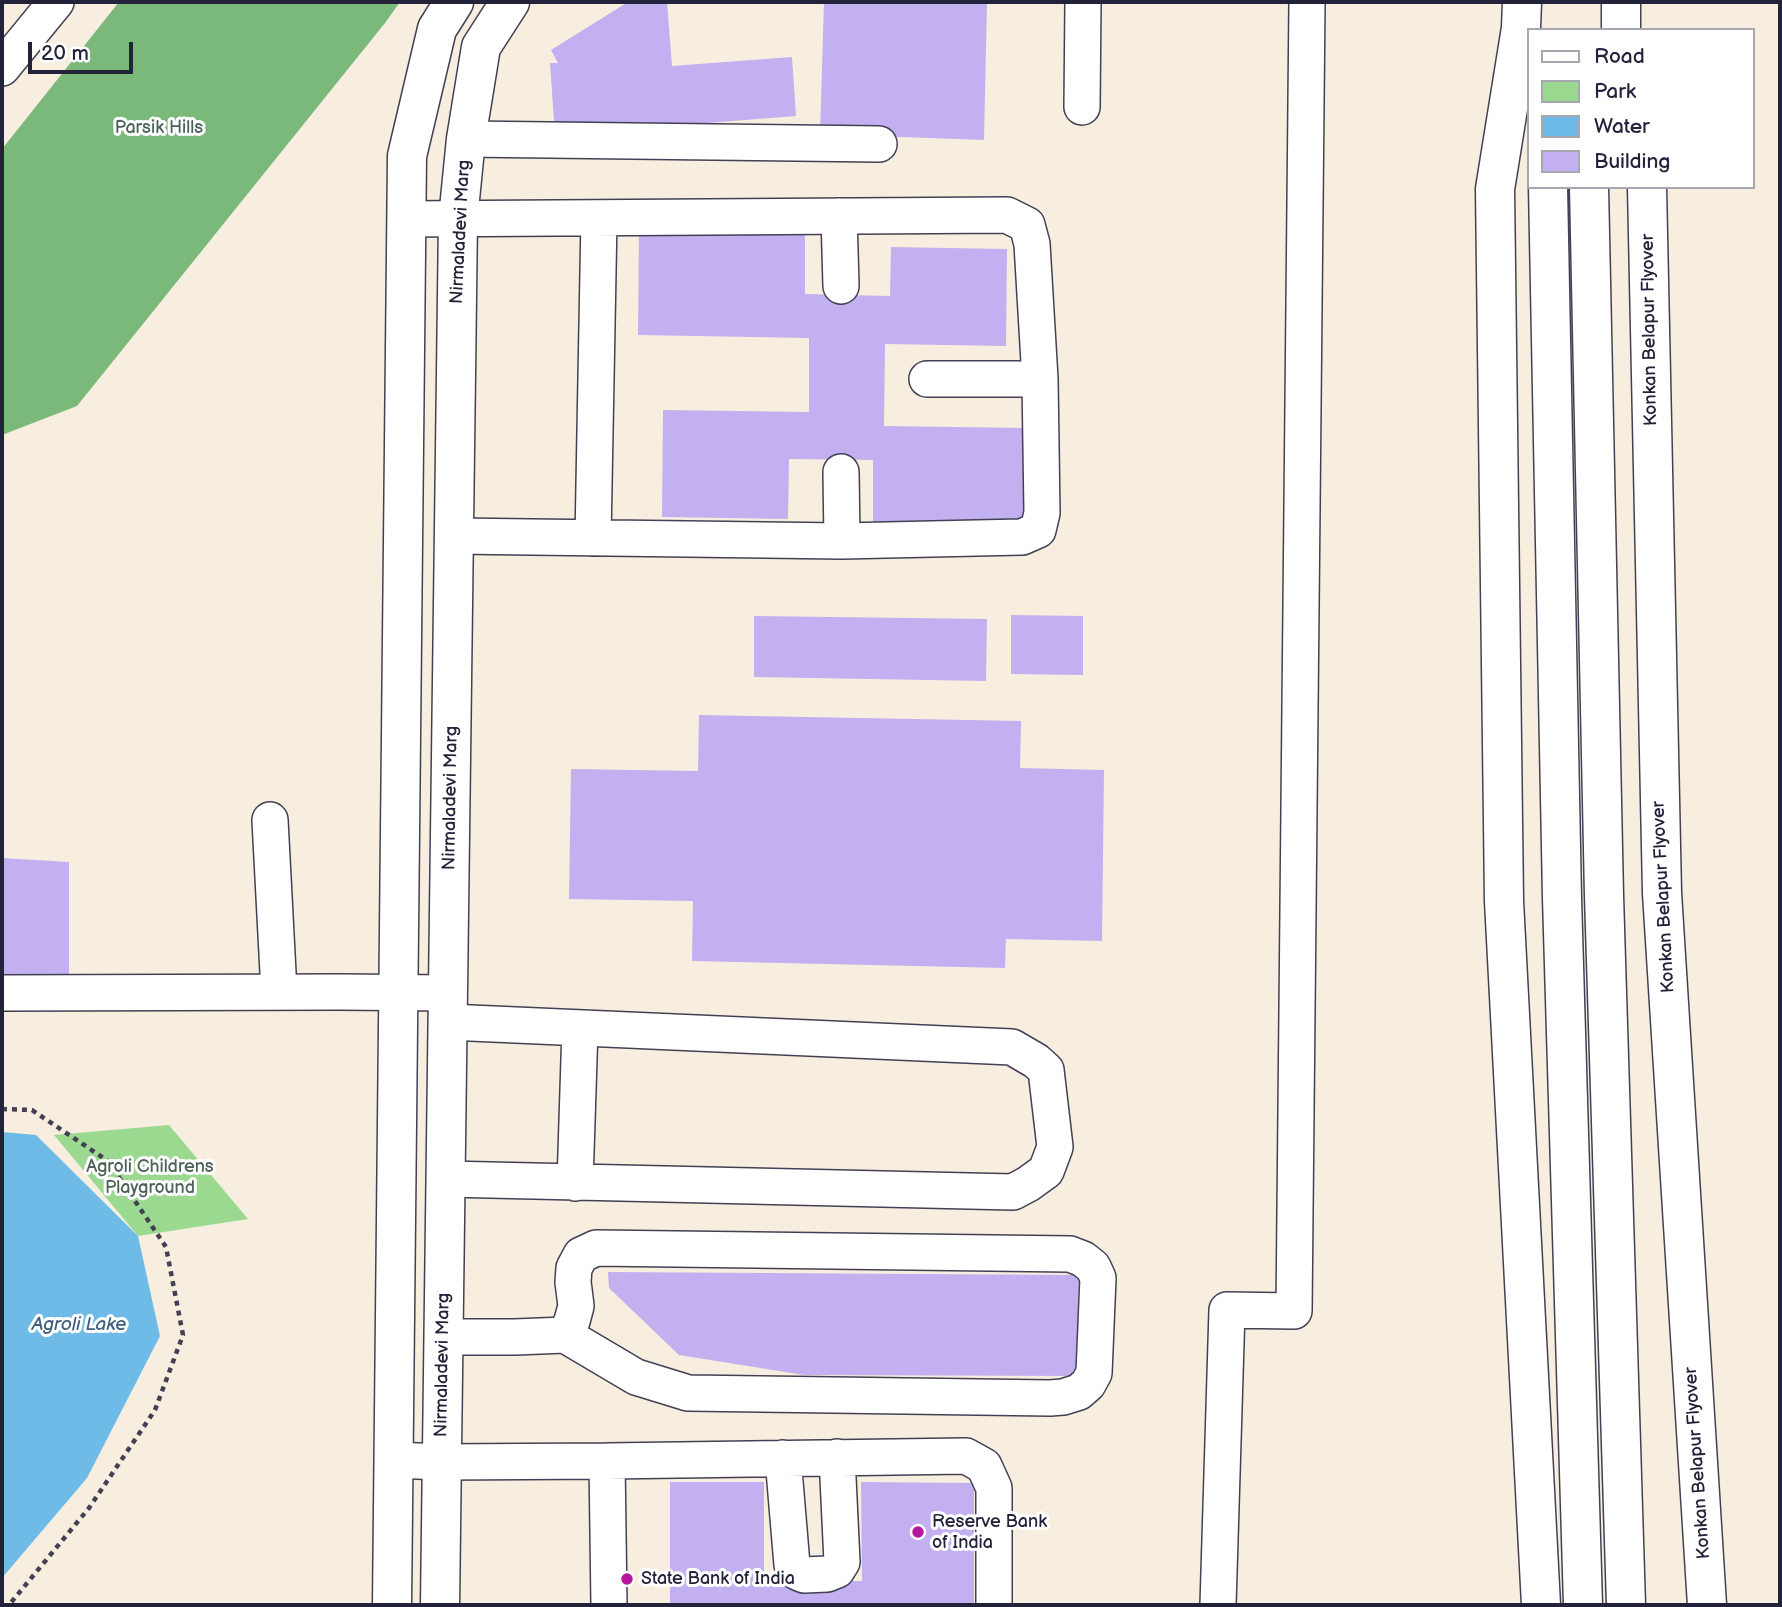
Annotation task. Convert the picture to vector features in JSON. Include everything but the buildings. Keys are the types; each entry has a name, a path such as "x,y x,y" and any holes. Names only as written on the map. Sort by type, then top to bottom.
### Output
{"main road":[{"path":"392,1605 407,156 437,29 454,2"},
{"name":"Nirmaladevi Marg","path":"440,1605 458,219 466,139 481,47 510,2"},
{"path":"1621,28 1622,2"},
{"path":"1521,15 1526,55"},
{"path":"1521,15 1495,189 1504,901 1541,1605"},
{"path":"1548,189 1562,898 1582,1603"},
{"path":"1589,189 1604,883 1626,1605"},
{"name":"Konkan Belapur Flyover","path":"1647,189 1662,893 1707,1605"}],"lane":[{"path":"2,68 56,2"},
{"path":"1082,107 1083,2"},
{"path":"1218,1605 1227,1310 1294,1311 1307,2"},
{"path":"466,139 879,144"},
{"path":"406,219 1007,215 1027,225 1032,244 1040,379 1042,513 1038,530 1022,537 842,541 454,536"},
{"path":"839,216 841,286"},
{"path":"593,538 599,218"},
{"path":"927,379 1040,379"},
{"path":"841,472 842,541"},
{"path":"270,820 279,992"},
{"path":"2,993 398,992 448,1007 580,1028 1012,1047 1036,1060 1046,1070 1055,1147 1046,1171 1013,1192 446,1179"},
{"path":"575,1183 580,1028"},
{"path":"443,1337 565,1335 636,1377 688,1393 1050,1398 1079,1392 1088,1384 1094,1373 1098,1278 1093,1267 1070,1254 596,1248 580,1255 574,1268 576,1306 565,1335"},
{"path":"394,1460 607,1461 966,1456 984,1466 994,1488 994,1605"},
{"path":"783,1458 792,1565 797,1572 804,1575 827,1574 837,1570 842,1562 837,1457"},
{"path":"607,1461 609,1605"}],"path":[{"path":"2,1109 33,1110 108,1161 166,1247 183,1335 155,1410 89,1508 9,1605"}],"green space":[{"name":"Parsik Hills","path":"119,2 400,2 77,406 2,435 2,149"},
{"name":"Agroli Childrens Playground","path":"169,1125 248,1219 138,1236 54,1135"}],"water":[{"name":"Agroli Lake","path":"2,1132 36,1135 138,1236 160,1336 87,1478 2,1578"}],"place":[{"name":"Reserve Bank of India","path":"918,1532"},
{"name":"State Bank of India","path":"627,1579"}]}
